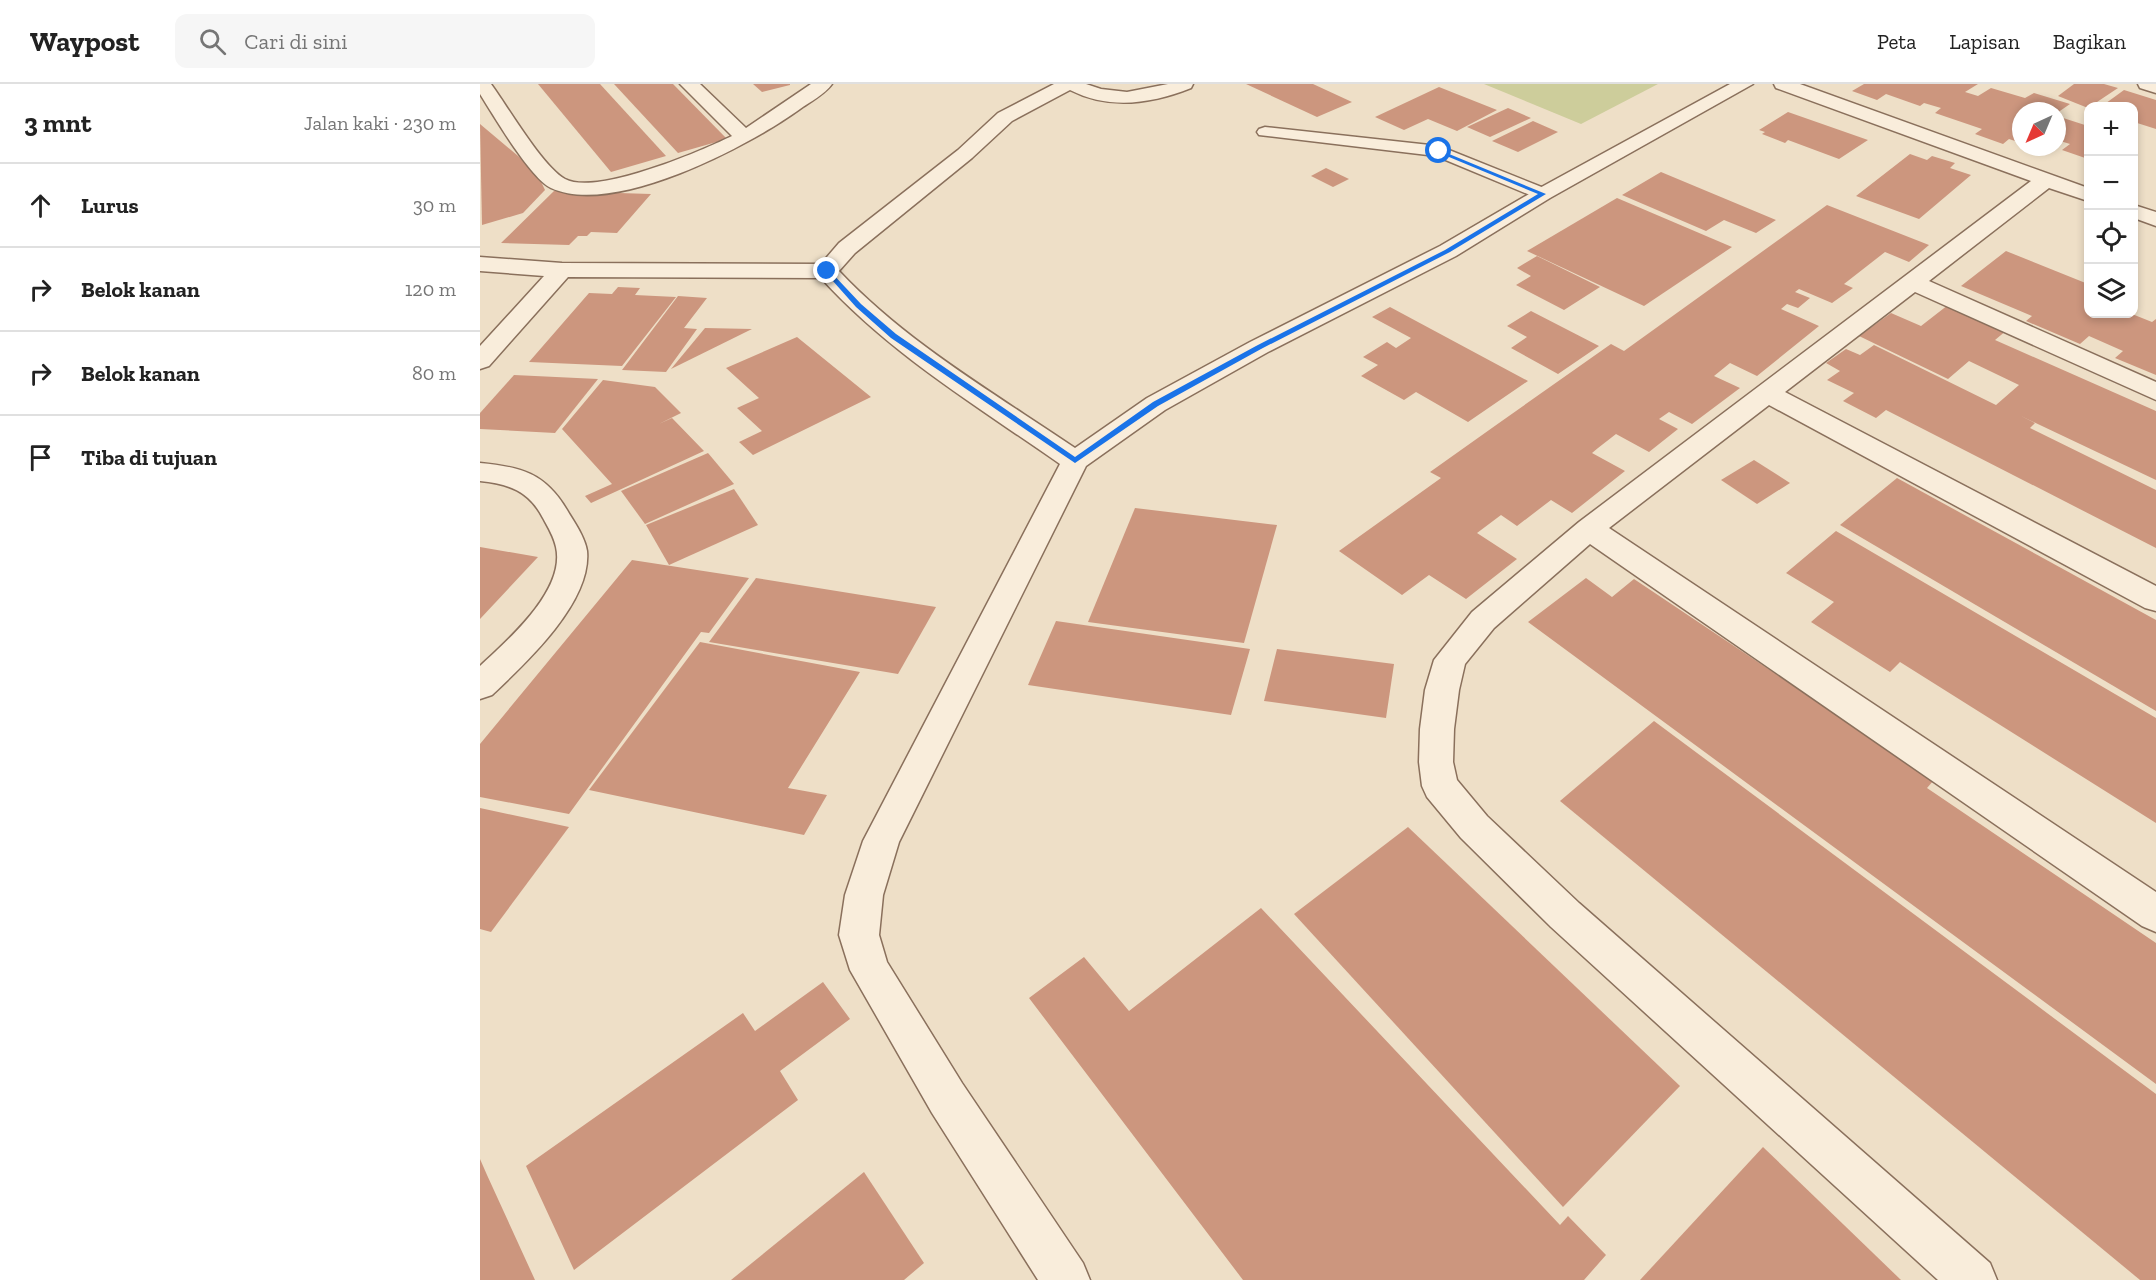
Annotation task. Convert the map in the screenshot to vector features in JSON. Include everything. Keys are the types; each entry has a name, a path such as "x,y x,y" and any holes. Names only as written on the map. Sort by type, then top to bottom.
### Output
{"street":[{"path":"482,84 548,175 567,187 595,188 619,184 708,156 745,137 823,84"},
{"path":"689,84 745,137"},
{"path":"827,271 847,248 965,154 1005,117 1069,84 1082,91 1101,96 1124,98 1147,96 1184,84"},
{"path":"1066,1280 947,1098 870,970 859,935 864,895 882,841 1075,461 1156,404 1259,347 1448,251 1543,194 1744,84"},
{"path":"1783,84 2084,194"},
{"path":"2147,84 2156,87"},
{"path":"1973,1280 1564,915 1474,828 1440,786 1436,762 1437,729 1442,690 1450,660 1483,620 1589,529 2046,180"},
{"path":"2138,213 2156,219"},
{"path":"480,264 562,270 827,271 859,306 893,336 1075,461"},
{"path":"480,361 562,270"},
{"path":"1911,281 2156,392"},
{"path":"1767,393 2156,600"},
{"path":"480,472 527,480 549,501 573,551 571,578 551,610 480,686"},
{"path":"1589,529 2156,914"}],"lane":[{"path":"1265,132 1439,151 1543,194"}],"green space":[{"path":"1484,84 1658,84 1581,124"}],"building":[{"path":"538,84 600,84 666,156 611,172"},
{"path":"614,84 673,84 727,139 678,153"},
{"path":"753,84 790,84 790,85 762,92"},
{"path":"1246,84 1313,84 1352,102 1317,117"},
{"path":"1864,84 1978,84 1965,92 1978,96 1991,88 2025,98 2034,93 2063,102 2012,102 2012,140 2009,139 2003,144 1975,134 1982,129 1935,113 1941,108 1924,103 1920,106 1886,94 1877,100 1852,91"},
{"path":"2074,84 2104,84 2118,88 2097,102 2084,102 2084,106 2058,96"},
{"path":"1439,87 1497,110 1457,131 1428,119 1404,130 1375,117"},
{"path":"2124,90 2156,100 2156,129 2138,123 2138,102 2108,102"},
{"path":"1508,108 1531,118 1490,137 1467,127"},
{"path":"1788,112 1868,140 1839,159 1788,140 1785,143 1762,134 1765,132 1759,130"},
{"path":"2066,119 2084,125 2084,158 2066,151 2066,147 2070,144 2066,143"},
{"path":"1533,121 1558,132 1518,152 1492,141"},
{"path":"480,124 536,171 545,190 523,213 482,225"},
{"path":"1910,154 1927,160 1932,156 1955,163 1950,168 1971,175 1919,219 1856,196"},
{"path":"1326,168 1349,179 1333,187 1311,176"},
{"path":"1661,172 1776,220 1756,233 1724,220 1706,231 1622,195"},
{"path":"554,191 651,194 617,233 591,232 587,236 578,236 569,245 501,243"},
{"path":"1617,198 1732,247 1644,306 1527,251"},
{"path":"1827,205 1929,245 1909,262 1885,252 1844,284 1853,288 1832,303 1799,289 1795,292 1810,298 1798,308 1787,304 1781,309 1819,326 1757,376 1730,363 1714,376 1740,388 1692,424 1669,412 1659,419 1678,429 1649,452 1616,434 1592,453 1625,471 1572,513 1551,500 1517,526 1501,515 1477,533 1517,559 1466,599 1429,575 1402,595 1339,551 1441,478 1430,472 1499,423 1611,344 1624,351"},
{"path":"2006,251 2084,282 2084,318 2138,316 2152,322 2156,319 2156,375 2115,358 2123,351 2089,336 2080,344 2026,321 2032,316 1961,286"},
{"path":"1537,256 1600,287 1564,310 1516,285 1531,276 1517,268"},
{"path":"618,287 640,288 635,295 676,297 622,366 529,362 589,293 612,294"},
{"path":"678,296 707,298 684,328 697,329 666,372 622,370"},
{"path":"1948,305 2007,330 1995,340 2156,411 2156,480 2021,416 2035,423 2030,428 2156,490 2156,548 1886,410 1876,418 1843,401 1854,393 1827,380 1840,371 1826,363 1846,349 1860,355 1874,345 1996,405 2019,385 1969,361 1948,379 1859,336 1891,313 1921,326"},
{"path":"1390,307 1528,381 1468,422 1416,392 1404,400 1361,376 1378,365 1363,357 1387,342 1396,348 1411,338 1372,317"},
{"path":"1531,311 1599,346 1558,374 1511,348 1527,337 1507,326"},
{"path":"705,328 752,329 671,369"},
{"path":"797,337 871,397 753,455 739,442 762,431 737,408 759,398 726,368"},
{"path":"514,375 598,379 555,433 480,429 480,413"},
{"path":"603,380 655,387 681,413 659,424 672,418 704,451 591,503 585,496 612,484 562,429"},
{"path":"708,453 734,484 645,524 621,491"},
{"path":"1754,460 1790,483 1757,504 1721,480"},
{"path":"1897,478 2156,620 2156,711 1840,525"},
{"path":"734,489 758,525 669,565 646,525"},
{"path":"1135,508 1277,525 1244,643 1088,622"},
{"path":"1836,531 2156,718 2156,823 1900,662 1890,672 1811,622 1834,602 1786,573"},
{"path":"480,547 538,557 480,619"},
{"path":"632,560 749,578 709,633 701,632 569,814 480,797 480,744"},
{"path":"756,578 936,607 898,674 709,642"},
{"path":"1586,578 1612,597 1634,579 1934,780 1927,788 2156,943 2156,1084 1528,622"},
{"path":"1056,621 1250,649 1231,715 1028,685"},
{"path":"700,642 860,672 788,788 827,795 804,835 589,790"},
{"path":"1277,649 1394,664 1386,718 1264,701"},
{"path":"1654,721 2156,1094 2156,1280 2140,1280 1560,801"},
{"path":"480,808 569,827 491,932 480,929"},
{"path":"1408,827 1680,1086 1563,1207 1294,914"},
{"path":"1261,908 1560,1225 1568,1216 1606,1255 1584,1280 1243,1280 1029,998 1084,957 1129,1011"},
{"path":"823,982 850,1019 780,1071 798,1100 574,1270 526,1166 743,1013 755,1031"},
{"path":"1763,1147 1844,1225 1901,1280 1640,1280"},
{"path":"480,1159 487,1175 535,1280 480,1280"},
{"path":"864,1172 924,1263 904,1280 731,1280"}],"route":[{"path":"827,271 859,306 893,336 1075,461 1128,421 1156,404 1259,347 1448,251 1543,194 1439,151"}]}
